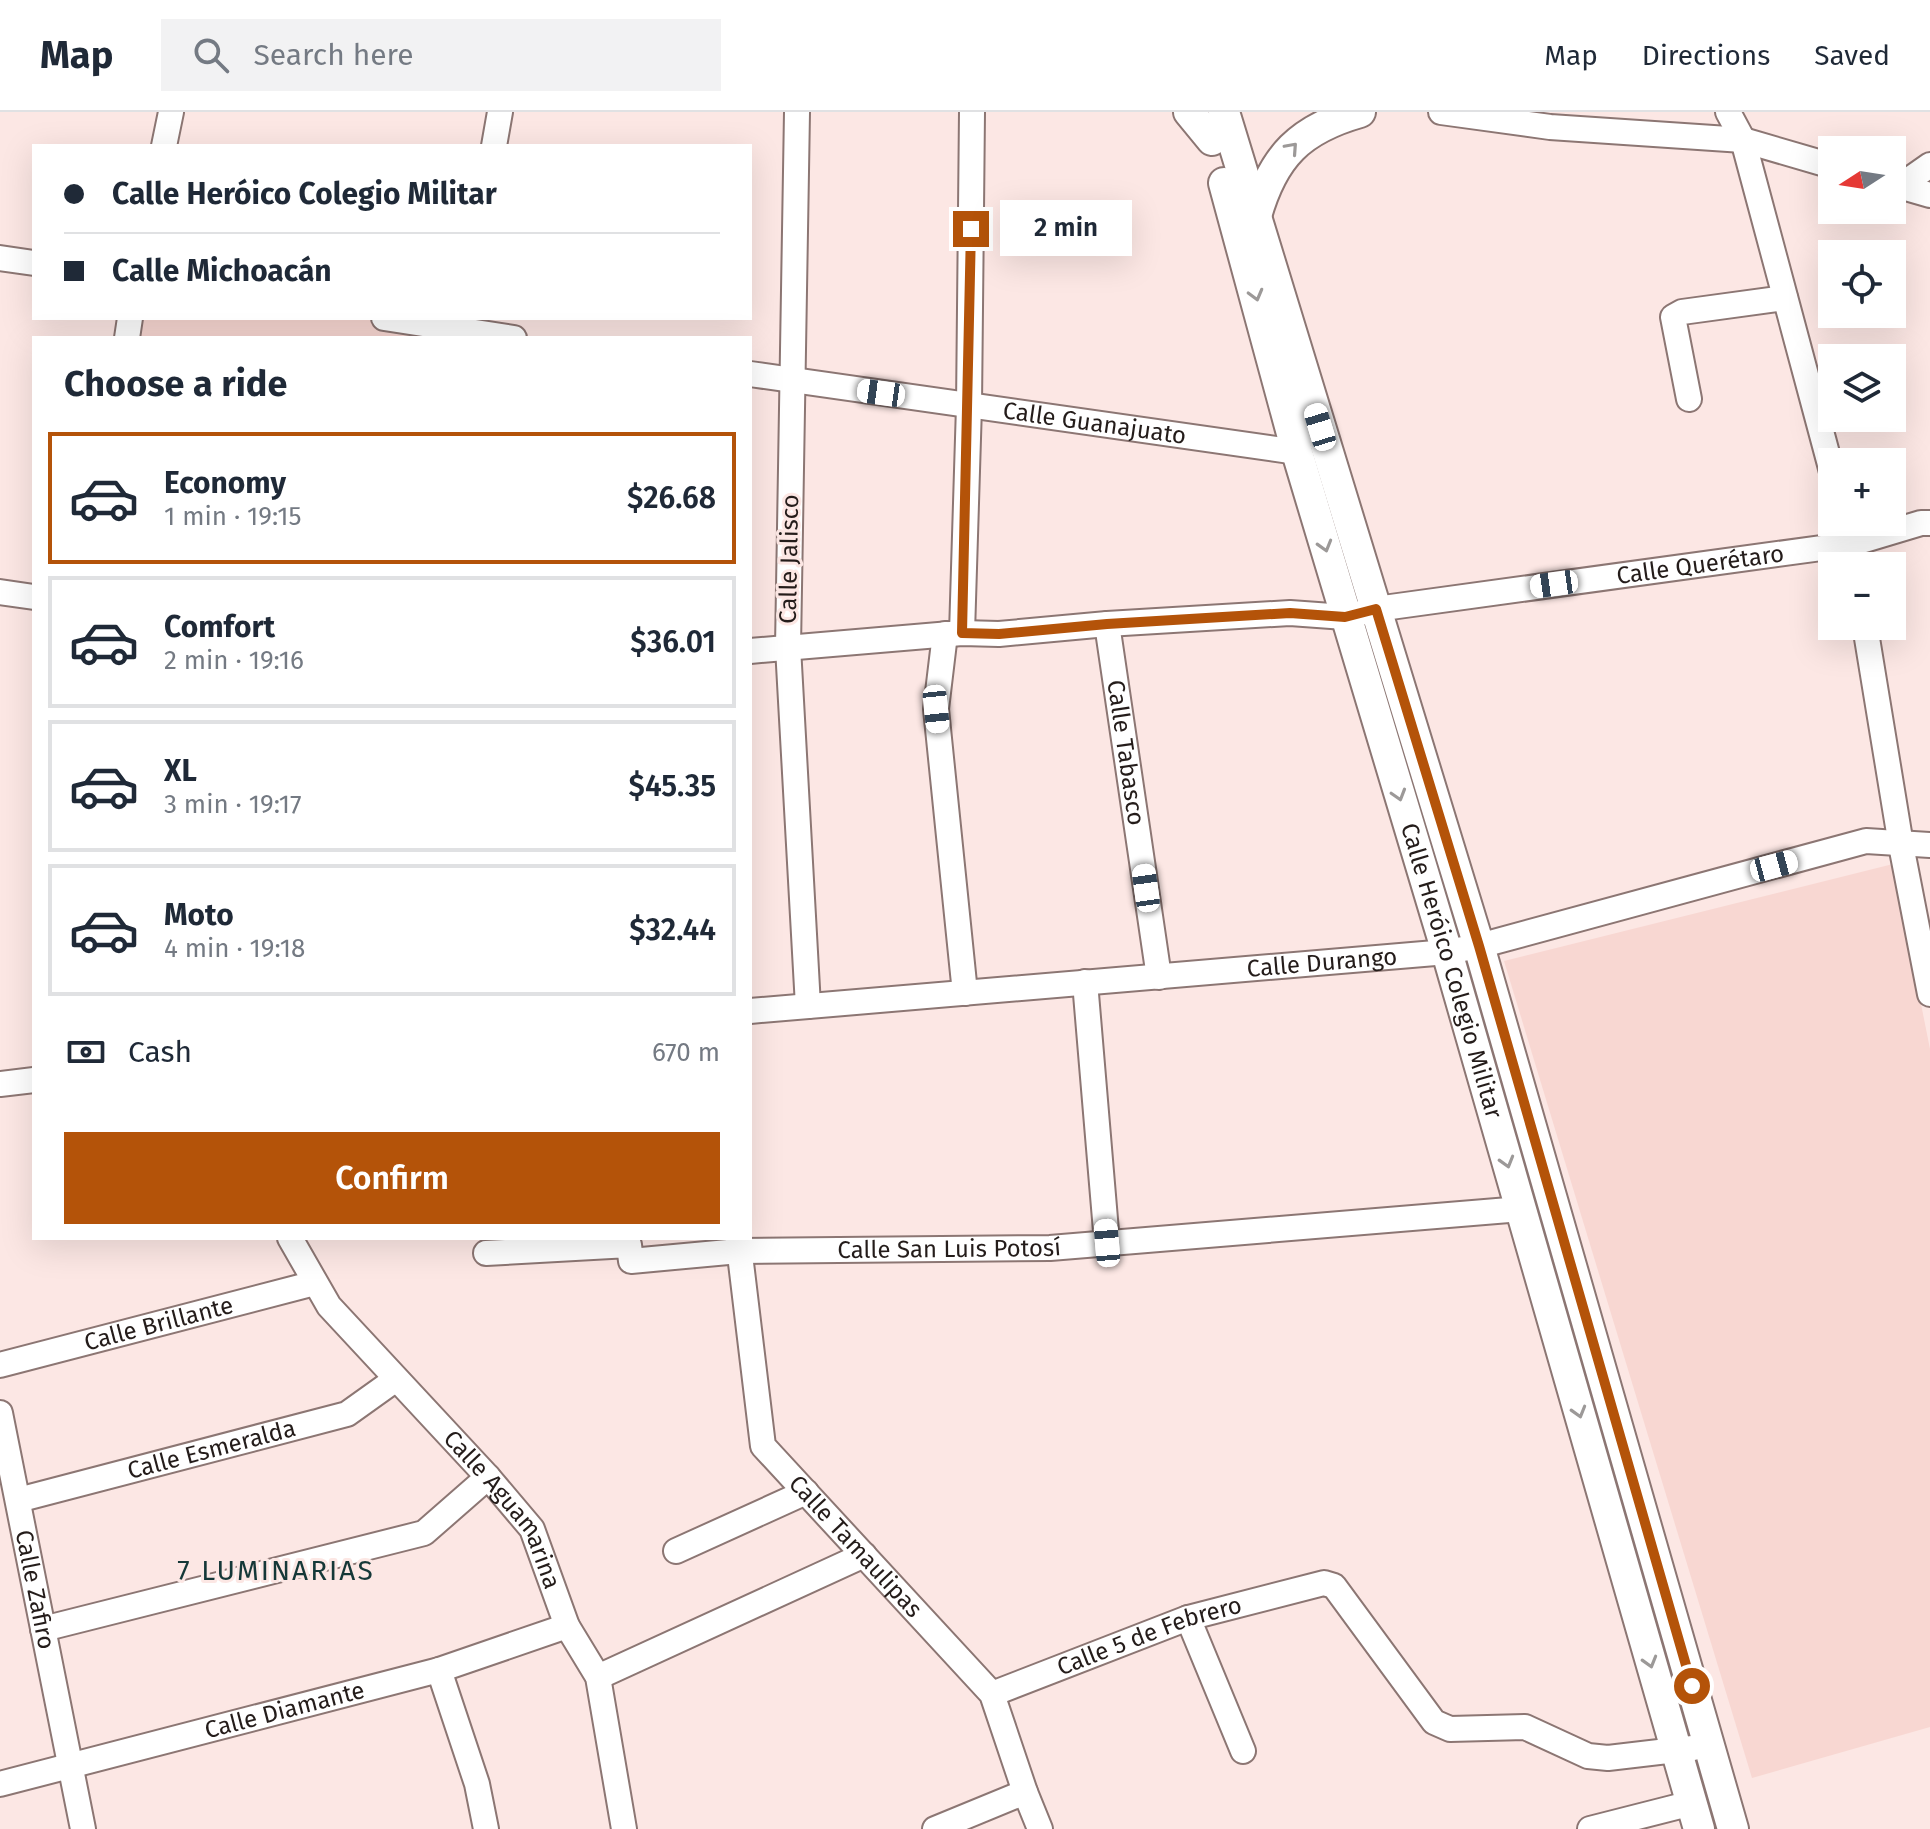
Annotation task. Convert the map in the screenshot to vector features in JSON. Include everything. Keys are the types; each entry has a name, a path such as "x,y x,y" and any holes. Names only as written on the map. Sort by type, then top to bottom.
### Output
{"main road":[{"path":"1189,112 1209,126"},
{"name":"Calle Heróico Colegio Militar","path":"1224,112 1256,216 1254,248 1297,452 1447,952 1695,1816"},
{"path":"1256,216 1264,188 1291,146 1307,134 1360,112"},
{"name":"Calle Heróico Colegio Militar","path":"1209,126 1254,248 1376,609 1479,946 1733,1829"},
{"path":"1533,1250 1564,1244"},
{"path":"1601,1488 1632,1480"}],"street":[{"path":"164,144 171,112"},
{"path":"494,144 500,112"},
{"name":"Calle Jalisco","path":"797,112 788,647 808,1006"},
{"path":"965,993 936,709 954,634 969,406 972,112"},
{"path":"1441,112 1550,127 1743,140 1818,162"},
{"path":"1728,112 1743,140 1826,448"},
{"path":"1906,179 1930,165"},
{"path":"1906,188 1930,195"},
{"path":"0,258 32,263"},
{"path":"1689,399 1673,317 1682,312 1785,298"},
{"path":"398,320 503,336"},
{"name":"Calle Guanajuato","path":"752,374 1297,452"},
{"name":"Calle Querétaro","path":"752,651 954,634 999,634 1290,613 1345,617 1376,609 1851,544 1930,523"},
{"path":"0,592 32,597"},
{"name":"Calle Tabasco","path":"1107,624 1159,977"},
{"path":"1867,640 1901,845 1930,994"},
{"name":"Calle Durango","path":"752,1011 1447,952 1866,841 1930,845"},
{"path":"1085,982 1107,1243"},
{"path":"0,1084 32,1080"},
{"name":"Calle San Luis Potosí","path":"486,1253 629,1245 631,1261 738,1244 1050,1248 1521,1209"},
{"name":"Calle Aguamarina","path":"291,1240 329,1306 488,1477 532,1529 567,1626 598,1677 624,1829"},
{"name":"Calle Tamaulipas","path":"738,1244 763,1446 992,1694 1040,1829"},
{"name":"Calle Brillante","path":"0,1365 315,1283"},
{"name":"Calle Esmeralda","path":"18,1500 347,1414 396,1379"},
{"name":"Calle Zafiro","path":"0,1413 83,1829"},
{"path":"43,1629 424,1533 488,1477"},
{"path":"676,1551 806,1492"},
{"path":"598,1677 864,1555"},
{"name":"Calle 5 de Febrero","path":"992,1694 1188,1618 1324,1583 1334,1586 1434,1722 1450,1729 1525,1727 1588,1756 1608,1758 1676,1752"},
{"path":"1188,1618 1243,1751"},
{"name":"Calle Diamante","path":"0,1784 439,1670 567,1626"},
{"path":"439,1670 477,1784 486,1829"},
{"path":"1676,1752 1709,1745"},
{"path":"935,1829 1025,1792"},
{"path":"1590,1829 1695,1816"}],"shaded area":[{"path":"130,320 392,320 453,336 127,336"},
{"path":"1893,864 1930,1049 1930,1727 1752,1778 1504,961"}],"district":[{"name":"7 LUMINARIAS","path":"276,1570"}],"route":[{"path":"971,229 962,633 999,634 1290,613 1345,617 1376,609 1479,946 1692,1686"}]}
